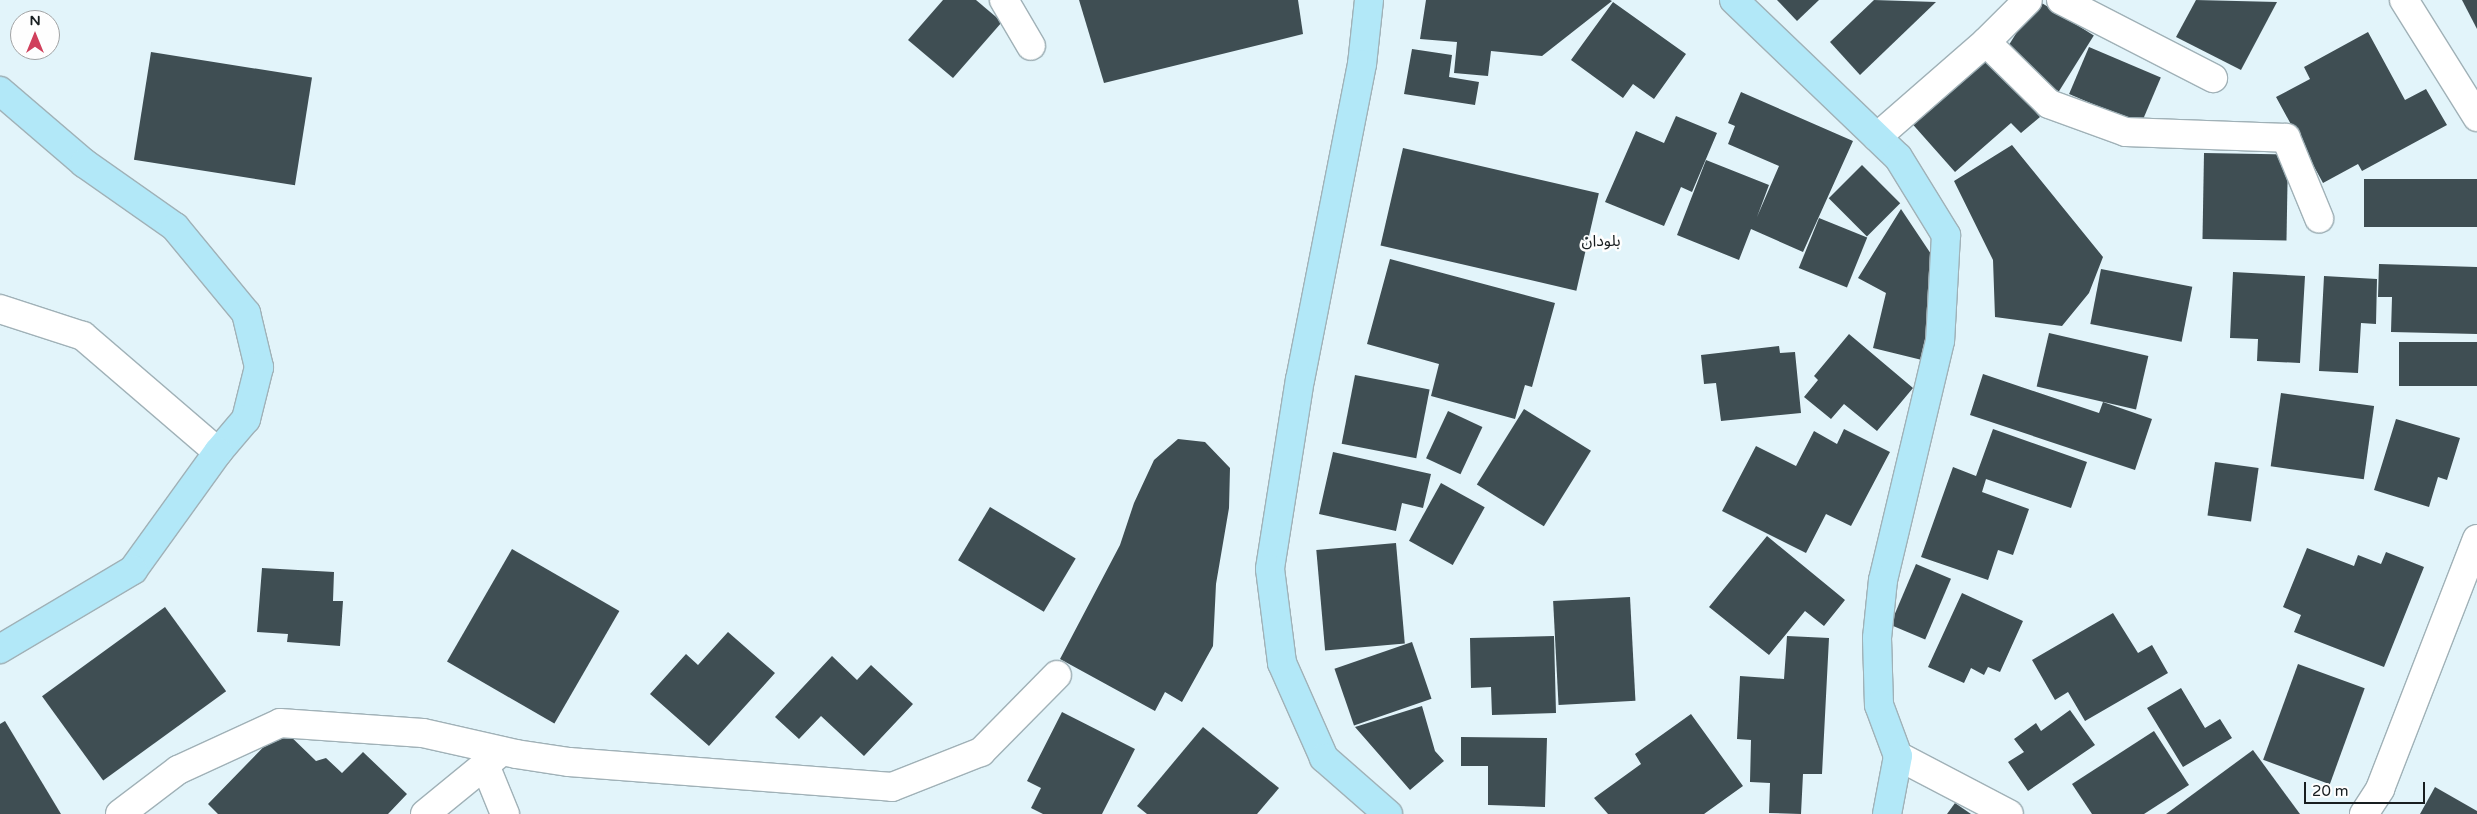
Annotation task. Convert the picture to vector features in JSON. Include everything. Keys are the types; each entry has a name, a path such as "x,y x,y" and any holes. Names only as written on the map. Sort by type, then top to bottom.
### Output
{"main road":[{"path":"1369,0 1362,64 1302,370 1270,569 1282,662 1324,758 1388,814"},
{"path":"1734,0 1898,157 1946,235 1940,341 1883,580 1877,638 1878,705 1898,756 1887,814"},
{"path":"0,91 84,163 176,227 246,313 259,367 246,419 218,452 133,570 0,649"}],"street":[{"path":"1004,0 1031,46"},
{"path":"1877,137 1986,42 2028,0"},
{"path":"2061,0 2213,78"},
{"path":"2404,0 2477,117"},
{"path":"1986,42 2049,104 2126,132 2286,138 2319,218"},
{"path":"0,309 82,336 218,452"},
{"path":"2364,814 2380,789 2477,539"},
{"path":"120,814 178,770 280,723 423,733 493,758 569,762 892,787 981,752 1057,675"},
{"path":"1898,756 2009,814"},
{"path":"425,814 493,758"},
{"path":"493,758 505,814"}],"building":[{"path":"943,0 976,0 1002,22 953,78 908,40"},
{"path":"1079,0 1298,0 1303,34 1104,83"},
{"path":"1426,0 1612,1 1542,56 1491,51 1488,76 1454,73 1457,42 1420,39"},
{"path":"1777,0 1819,0 1797,21"},
{"path":"1874,0 1936,2 1860,75 1830,42"},
{"path":"2037,0 2094,36 2059,91 2002,56"},
{"path":"2196,0 2277,2 2241,70 2176,37"},
{"path":"2462,0 2477,0 2477,29"},
{"path":"1613,2 1686,54 1654,99 1633,84 1623,98 1571,60"},
{"path":"2368,32 2405,100 2426,89 2447,125 2362,171 2358,164 2323,183 2276,97 2310,79 2304,67"},
{"path":"2089,47 2161,77 2141,124 2069,94"},
{"path":"1412,49 1452,55 1449,77 1479,82 1475,105 1404,94"},
{"path":"151,52 312,77 295,185 134,160"},
{"path":"1983,53 2040,117 2021,133 2011,123 1955,172 1908,119"},
{"path":"1741,92 1853,141 1803,252 1751,229 1739,260 1677,235 1706,160 1769,185 1757,217 1779,166 1728,144 1735,126 1728,123"},
{"path":"1676,116 1717,133 1692,192 1681,187 1664,226 1605,202 1636,131 1664,143"},
{"path":"2012,145 2103,257 2089,293 2062,326 1995,317 1993,260 1954,181"},
{"path":"1403,148 1599,193 1576,291 1381,245"},
{"path":"2204,153 2288,154 2286,240 2202,239"},
{"path":"1862,165 1900,203 1867,236 1829,198"},
{"path":"2364,179 2477,179 2477,227 2364,227"},
{"path":"1901,209 1939,266 1922,360 1873,348 1886,293 1858,278"},
{"path":"1819,218 1867,237 1847,288 1799,268"},
{"path":"1390,259 1555,303 1532,387 1525,385 1515,419 1431,396 1439,364 1367,344"},
{"path":"2379,264 2477,267 2477,334 2391,332 2392,297 2378,297"},
{"path":"2101,269 2192,287 2182,342 2090,324"},
{"path":"2233,272 2305,276 2300,363 2257,361 2258,339 2230,338"},
{"path":"2324,276 2377,279 2376,324 2361,323 2358,373 2319,371"},
{"path":"2049,333 2148,356 2136,410 2037,387"},
{"path":"1849,334 1913,388 1877,431 1844,404 1831,419 1804,397 1818,380 1814,376"},
{"path":"2399,342 2477,342 2477,386 2399,386"},
{"path":"1779,346 1780,353 1795,352 1801,413 1721,421 1716,383 1704,384 1701,355"},
{"path":"1983,374 2099,413 2103,402 2152,419 2135,470 1970,415"},
{"path":"1355,375 1430,390 1416,458 1342,444"},
{"path":"2281,393 2374,406 2364,479 2271,466"},
{"path":"1524,409 1591,451 1544,526 1477,484"},
{"path":"1448,411 1482,427 1460,474 1426,458"},
{"path":"2396,419 2460,438 2447,480 2438,477 2429,507 2374,490"},
{"path":"1844,429 1890,452 1851,526 1826,514 1806,553 1722,511 1756,446 1796,466 1814,431 1837,444"},
{"path":"1993,429 2087,462 2071,508 1986,479 1982,492 2029,509 2013,555 1998,550 1988,580 1921,557 1953,467 1976,476"},
{"path":"1178,439 1205,442 1230,468 1229,508 1216,584 1213,646 1182,702 1165,692 1155,711 1060,659 1120,545 1134,503 1154,460"},
{"path":"1333,452 1431,474 1423,508 1402,503 1396,531 1319,514"},
{"path":"2215,462 2259,468 2251,522 2207,515"},
{"path":"1441,483 1485,507 1453,565 1409,541"},
{"path":"990,507 1076,559 1044,612 958,560"},
{"path":"1767,536 1845,600 1824,626 1805,611 1769,655 1709,607"},
{"path":"1396,543 1405,644 1325,651 1316,550"},
{"path":"2307,548 2354,566 2358,555 2381,564 2386,552 2424,567 2384,667 2294,632 2301,615 2283,607"},
{"path":"512,549 619,611 554,724 447,662"},
{"path":"1916,564 1951,579 1925,640 1890,625"},
{"path":"262,568 334,572 333,601 343,601 340,646 287,642 288,634 257,632"},
{"path":"1962,593 2023,621 2000,672 1988,667 1984,675 1971,668 1964,683 1928,667"},
{"path":"1630,597 1635,701 1559,705 1553,601"},
{"path":"165,607 226,691 103,780 42,696"},
{"path":"2113,613 2138,653 2152,645 2168,673 2085,721 2068,692 2055,700 2032,660"},
{"path":"728,632 775,673 709,746 650,694 686,654 698,665"},
{"path":"1554,636 1556,713 1492,715 1491,687 1471,688 1470,638"},
{"path":"1787,636 1829,638 1822,774 1803,774 1801,814 1769,813 1770,783 1750,782 1751,740 1737,739 1740,676 1784,679"},
{"path":"1412,642 1432,699 1354,725 1334,669"},
{"path":"832,656 857,680 871,665 913,704 864,756 821,716 799,739 775,717"},
{"path":"2298,664 2365,688 2330,784 2263,760"},
{"path":"2181,688 2205,728 2220,719 2232,738 2183,767 2147,708"},
{"path":"1422,706 1435,751 1444,761 1410,790 1355,727"},
{"path":"2070,710 2095,745 2028,791 2008,762 2024,752 2014,739 2036,723 2041,731"},
{"path":"1062,712 1135,749 1102,814 1043,814 1031,808 1041,788 1027,781"},
{"path":"1691,714 1743,786 1704,814 1608,814 1594,798 1641,764 1635,754"},
{"path":"5,721 61,814 0,814 0,724"},
{"path":"1203,727 1279,788 1257,814 1147,814 1137,806"},
{"path":"282,728 316,761 326,758 342,773 363,752 407,794 388,814 218,814 208,804"},
{"path":"2154,731 2189,785 2144,814 2092,814 2072,784"},
{"path":"1461,737 1547,738 1545,807 1488,805 1488,766 1461,766"},
{"path":"2253,750 2300,814 2166,814"},
{"path":"2435,787 2477,811 2477,814 2420,814"},
{"path":"1955,803 1971,814 1947,814"}],"district":[{"name":"بلودان","path":"1601,241"}]}
